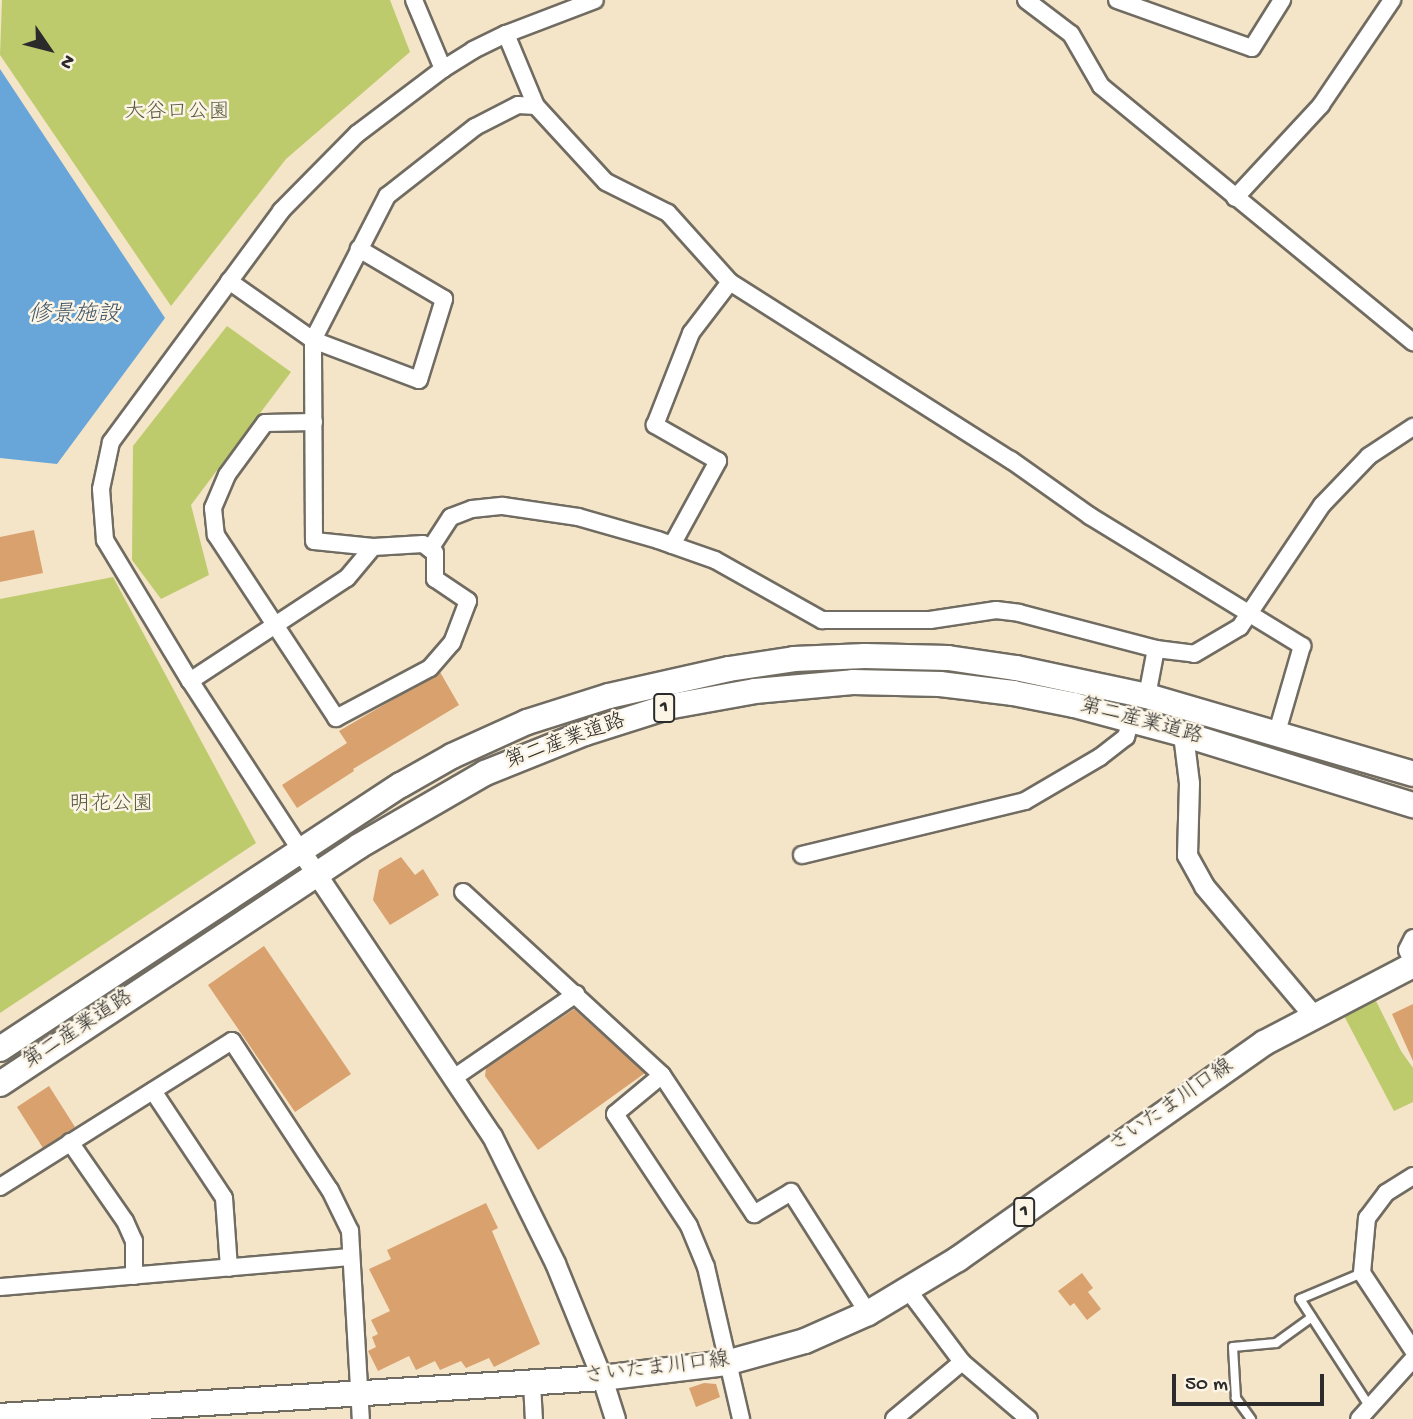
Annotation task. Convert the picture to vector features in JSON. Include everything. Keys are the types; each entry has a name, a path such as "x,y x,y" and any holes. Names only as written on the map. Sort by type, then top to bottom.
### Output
{"main road":[{"name":"第二産業道路","path":"0,1049 401,785 452,756 527,722 609,696 729,668 794,659 864,656 948,658 1079,679 1277,732 1413,774"},
{"name":"第二産業道路","path":"0,1083 359,846 485,774 585,733 667,707 755,691 853,682 940,684 1013,694 1131,719 1413,805"},
{"name":"さいたま川口線","path":"0,1416 602,1378 726,1363 805,1341 868,1313 958,1259 1223,1070 1313,1015 1413,964"}],"street":[{"path":"414,0 443,69"},
{"path":"595,0 506,34 443,69 357,134 281,211 111,442 101,489 105,540 190,681 492,1136 555,1263 602,1378 615,1419"},
{"path":"1026,0 1071,34 1101,86 1413,342"},
{"path":"1116,0 1252,48 1282,0"},
{"path":"1235,198 1321,105 1392,0"},
{"path":"506,34 536,106 606,182 668,213 730,282 1011,460 1090,516 1302,646 1277,732"},
{"path":"314,422 265,424 227,475 213,508 216,535 336,718 430,668 452,643 468,601 435,579 435,553 423,544 373,547 314,541 314,422 313,340 387,196 475,127 519,105 536,106"},
{"path":"229,281 313,340 419,380 444,299 359,249"},
{"path":"672,545 718,461 655,425 691,333 730,282"},
{"path":"430,549 451,517 472,509 503,506 578,517 715,560 822,620 930,620 996,610 1019,612 1156,649 1194,654 1240,627 1322,505 1369,456 1413,428"},
{"path":"190,681 347,578 373,547"},
{"path":"1147,696 1156,649"},
{"path":"802,855 1025,801 1126,737 1131,719"},
{"path":"1183,734 1189,783 1187,855 1204,886 1313,1015"},
{"path":"463,892 662,1075 754,1214 791,1192 868,1313"},
{"path":"1413,937 1407,950 1413,964"},
{"path":"454,1077 576,994"},
{"path":"0,1186 232,1041 330,1190 350,1231 361,1419"},
{"path":"662,1075 615,1114 689,1226 706,1267 741,1419"},
{"path":"153,1091 224,1198 229,1268"},
{"path":"71,1142 130,1231 134,1241 134,1276"},
{"path":"1413,1176 1386,1193 1367,1218 1362,1273 1413,1350"},
{"path":"0,1287 351,1258"},
{"path":"908,1290 962,1362 1029,1419"},
{"path":"1365,1413 1413,1359"},
{"path":"894,1419 962,1362"},
{"path":"532,1383 534,1419"}],"lane":[{"path":"1362,1273 1300,1299 1365,1413"},
{"path":"1251,1419 1236,1398 1233,1346 1276,1343 1312,1317"}],"green space":[{"name":"大谷口公園","path":"2,0 390,0 410,52 286,159 171,306 0,55"},
{"path":"227,326 291,372 191,505 209,575 161,599 132,560 133,446"},
{"name":"明花公園","path":"113,577 256,843 0,1013 0,599"},
{"path":"1375,999 1401,1051 1413,1068 1413,1102 1394,1111 1342,1012"}],"water":[{"name":"修景施設","path":"0,69 165,318 57,464 0,458"}],"building":[{"path":"34,530 43,573 0,582 0,537"},
{"path":"440,672 459,705 353,769 354,771 297,808 282,785 347,743 339,731"},
{"path":"401,857 415,875 423,869 439,895 390,925 373,900 379,870"},
{"path":"264,946 351,1074 295,1112 208,985"},
{"path":"1413,1004 1413,1061 1392,1014"},
{"path":"574,1009 645,1073 538,1150 485,1076 486,1068"},
{"path":"49,1086 75,1127 43,1148 17,1107"},
{"path":"486,1203 498,1228 492,1231 540,1344 494,1367 489,1358 466,1368 461,1361 440,1370 435,1361 416,1370 409,1356 378,1371 368,1351 376,1347 372,1337 378,1334 371,1320 390,1311 369,1269 391,1259 387,1250"},
{"path":"1082,1273 1093,1288 1088,1292 1101,1309 1087,1320 1074,1303 1070,1306 1058,1291"},
{"path":"704,1383 716,1384 720,1397 696,1407 689,1388"}]}
